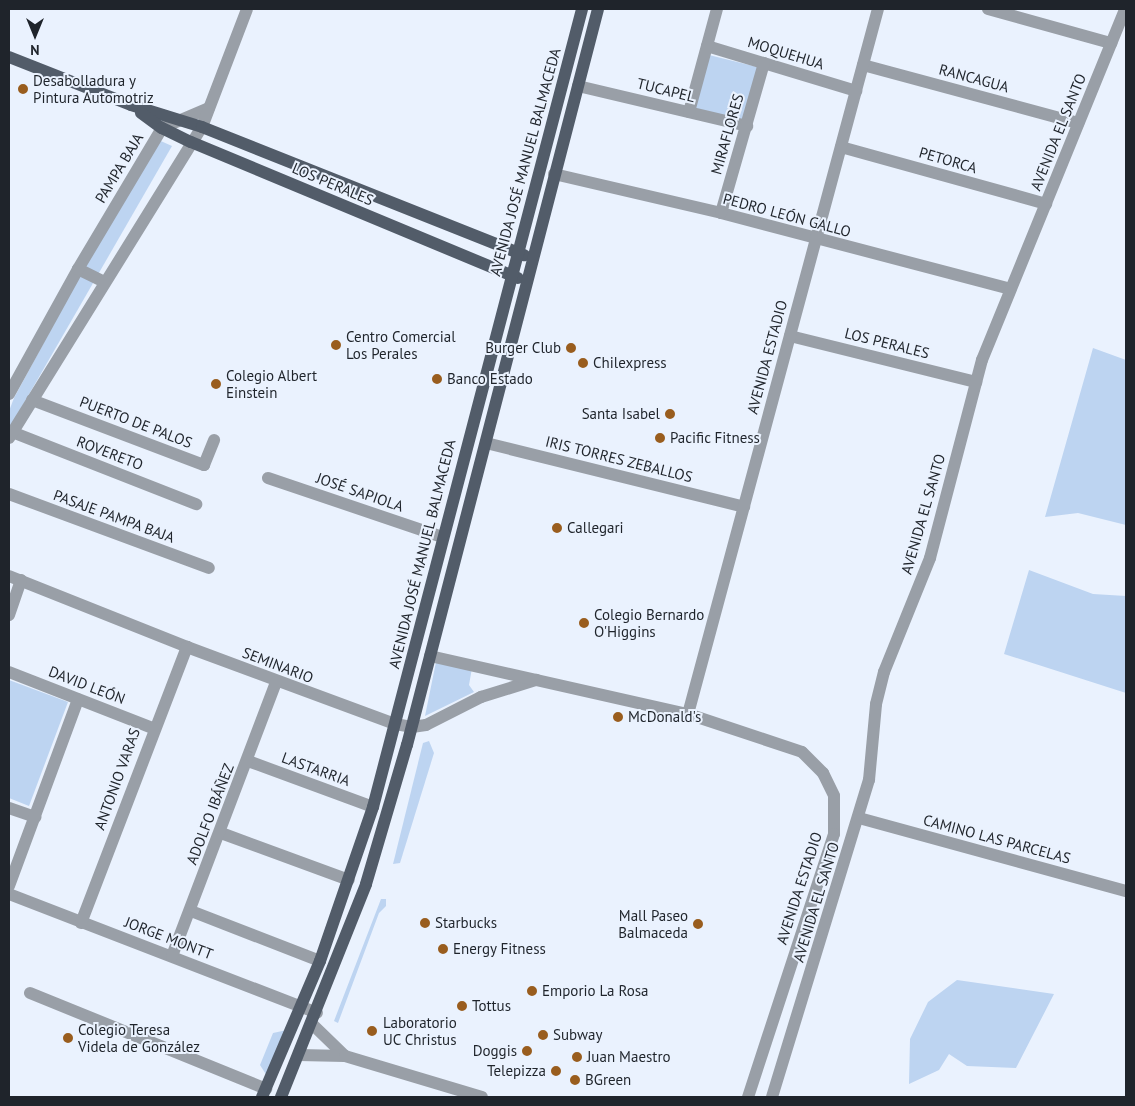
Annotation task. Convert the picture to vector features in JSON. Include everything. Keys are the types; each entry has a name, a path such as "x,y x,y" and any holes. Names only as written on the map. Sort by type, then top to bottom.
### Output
{"main road":[{"name":"AVENIDA JOSÉ MANUEL BALMACEDA","path":"264,1093 320,961 373,807 442,537 582,9"},
{"name":"AVENIDA JOSÉ MANUEL BALMACEDA","path":"281,1097 366,884 412,727 598,9"},
{"name":"LOS PERALES","path":"9,57 131,105 176,121 202,127 533,259"},
{"name":"LOS PERALES","path":"131,105 162,128 191,142 528,282"},
{"path":"388,224 397,220 400,206"}],"street":[{"path":"10,435 104,281 202,127 247,9"},
{"path":"689,112 717,9"},
{"name":"AVENIDA ESTADIO","path":"688,714 878,9"},
{"path":"988,9 1018,12 1111,43"},
{"name":"AVENIDA EL SANTO","path":"772,1097 859,818 869,780 876,704 884,672 930,558 976,382 1010,289 1125,9"},
{"name":"MOQUEHUA","path":"707,46 856,91"},
{"name":"MIRAFLORES","path":"721,213 764,63"},
{"name":"RANCAGUA","path":"863,65 1078,123"},
{"name":"TUCAPEL","path":"578,86 746,126"},
{"name":"PAMPA BAJA","path":"9,394 78,268 162,128 209,108"},
{"name":"PETORCA","path":"841,147 1046,204"},
{"name":"PEDRO LEÓN GALLO","path":"554,174 721,213 816,240 1010,289"},
{"path":"78,268 104,281"},
{"name":"LOS PERALES","path":"790,336 976,382"},
{"name":"PUERTO DE PALOS","path":"32,400 204,464 214,440"},
{"name":"ROVERETO","path":"10,435 196,504"},
{"name":"IRIS TORRES ZEBALLOS","path":"486,442 744,507"},
{"name":"JOSÉ SAPIOLA","path":"268,478 442,537"},
{"name":"PASAJE PAMPA BAJA","path":"9,494 209,568"},
{"name":"SEMINARIO","path":"9,576 187,648 395,724 412,727 426,725 481,697 538,679"},
{"path":"9,615 22,580"},
{"name":"ANTONIO VARAS","path":"81,923 154,728 187,648"},
{"name":"AVENIDA ESTADIO","path":"430,656 688,714 802,752 822,773 834,796 834,834 748,1097"},
{"name":"DAVID LEÓN","path":"9,672 154,728"},
{"name":"ADOLFO IBÁÑEZ","path":"172,956 221,833 276,682"},
{"path":"9,886 78,699"},
{"name":"LASTARRIA","path":"248,761 373,807"},
{"path":"9,808 35,817"},
{"name":"CAMINO LAS PARCELAS","path":"859,818 1126,891"},
{"path":"221,833 349,880"},
{"name":"JORGE MONTT","path":"9,894 301,1006 314,1018"},
{"path":"191,911 320,961"},
{"path":"30,993 264,1093"},
{"path":"314,1018 345,1056"},
{"path":"299,1055 345,1056 482,1097"}],"shaded area":[{"path":"709,55 758,67 744,120 696,108"},
{"path":"154,138 172,146 9,429 9,411 14,398"},
{"path":"1093,348 1126,360 1126,525 1078,513 1045,517"},
{"path":"1029,570 1093,594 1126,596 1126,693 1004,654"},
{"path":"436,662 472,668 469,685 474,692 425,716"},
{"path":"9,680 68,702 29,806 9,798"},
{"path":"429,741 434,753 400,863 393,864 423,743"},
{"path":"381,899 386,899 386,906 379,913 338,1023 334,1021"},
{"path":"957,980 1054,994 1016,1068 967,1066 949,1054 939,1070 909,1084 910,1039 928,1002"},
{"path":"287,1030 267,1076 260,1065 273,1033"}],"place":[{"name":"Desabolladura y Pintura Automotriz","path":"23,89"},
{"name":"Centro Comercial Los Perales","path":"336,345"},
{"name":"Burger Club","path":"571,348"},
{"name":"Chilexpress","path":"583,363"},
{"name":"Banco Estado","path":"437,379"},
{"name":"Colegio Albert Einstein","path":"216,384"},
{"name":"Santa Isabel","path":"670,414"},
{"name":"Pacific Fitness","path":"660,438"},
{"name":"Callegari","path":"557,528"},
{"name":"Colegio Bernardo O'Higgins","path":"584,623"},
{"name":"McDonald's","path":"618,717"},
{"name":"Starbucks","path":"425,923"},
{"name":"Mall Paseo Balmaceda","path":"698,924"},
{"name":"Energy Fitness","path":"443,949"},
{"name":"Emporio La Rosa","path":"532,991"},
{"name":"Tottus","path":"462,1006"},
{"name":"Laboratorio UC Christus","path":"372,1031"},
{"name":"Subway","path":"543,1035"},
{"name":"Colegio Teresa Videla de González","path":"68,1038"},
{"name":"Doggis","path":"527,1051"},
{"name":"Juan Maestro","path":"577,1057"},
{"name":"Telepizza","path":"556,1071"},
{"name":"BGreen","path":"575,1080"}]}
